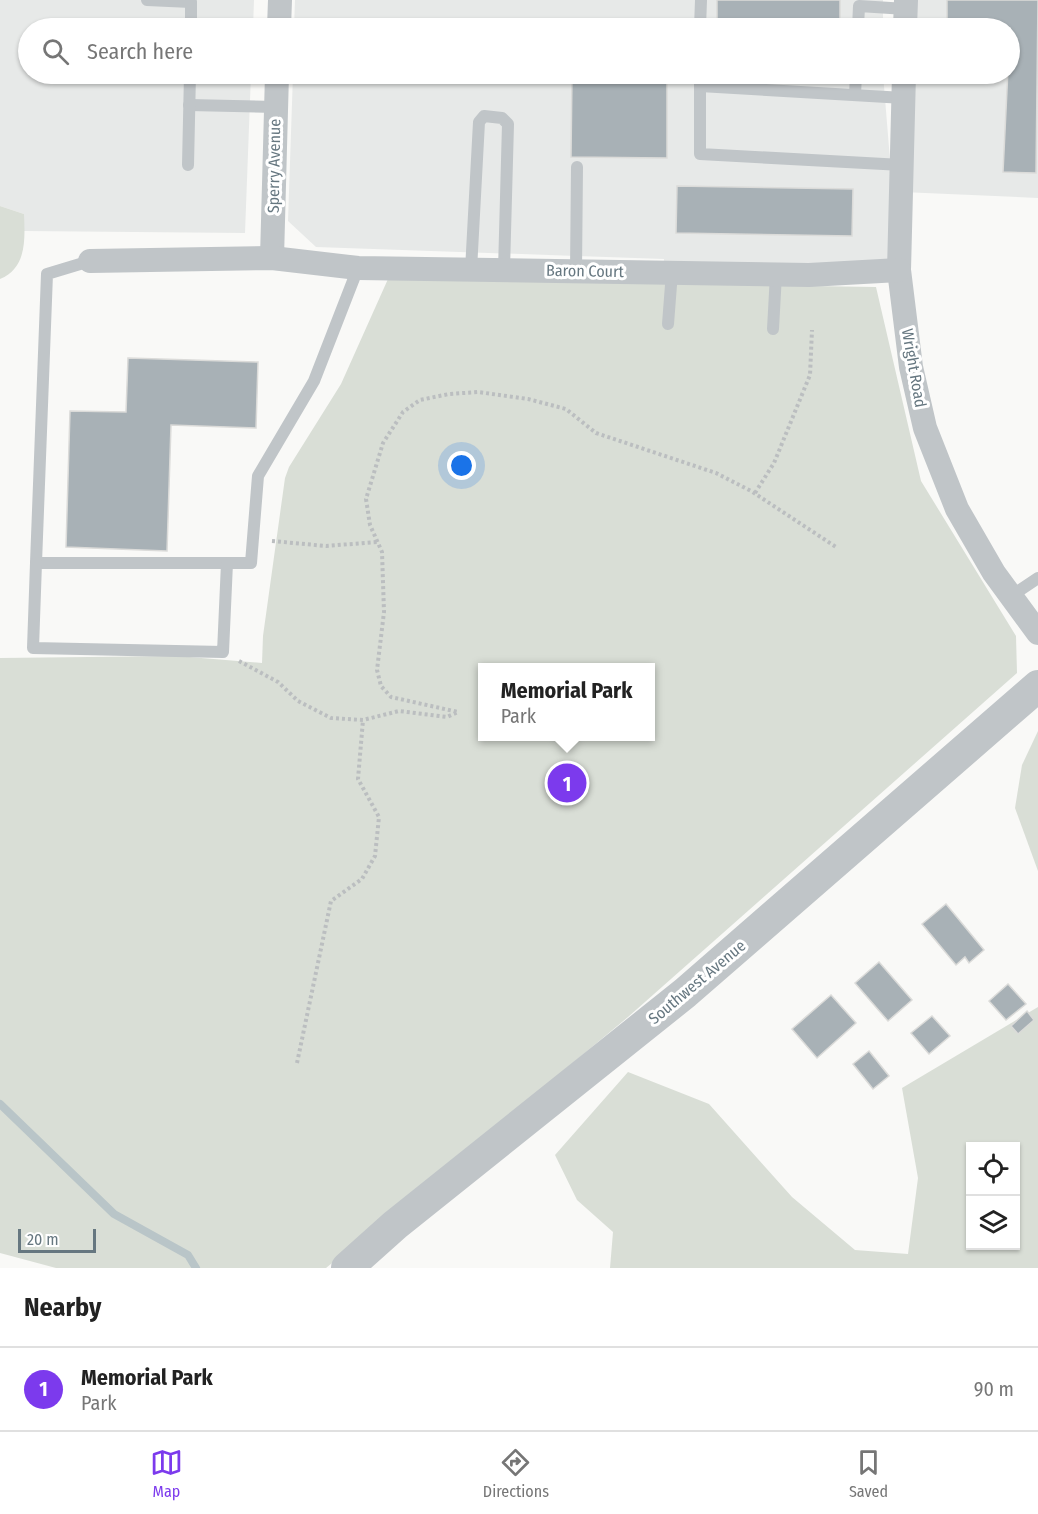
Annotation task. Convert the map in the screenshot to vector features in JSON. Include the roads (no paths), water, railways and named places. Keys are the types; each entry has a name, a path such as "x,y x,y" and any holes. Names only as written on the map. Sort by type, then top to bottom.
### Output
{"street":[{"path":"279,18 280,0"},
{"name":"Sperry Avenue","path":"272,258 277,84"},
{"name":"Wright Road","path":"904,84 899,270 911,368 925,428 957,509 1011,596 1038,633"},
{"name":"Baron Court","path":"90,261 272,258 358,268 776,274 899,270"},
{"name":"Southwest Avenue","path":"347,1268 395,1225 685,993 1038,686"}],"lane":[{"path":"147,0 191,2 190,18"},
{"path":"700,18 701,0"},
{"path":"858,18 859,6 905,13"},
{"path":"188,165 190,84"},
{"path":"700,84 700,154 902,165"},
{"path":"741,84 904,98"},
{"path":"855,95 856,84"},
{"path":"189,105 276,107"},
{"path":"471,270 478,122 484,116 502,118 508,124 504,270"},
{"path":"576,271 577,167"},
{"path":"90,261 47,274 33,648 223,652 227,563"},
{"path":"36,563 251,563 258,476 314,381 358,268"},
{"path":"668,324 672,272"},
{"path":"773,329 776,274"},
{"path":"1011,596 1038,578"}],"waterway":[{"path":"0,1104 114,1214 188,1255 196,1268"}],"place":[{"name":"Memorial Park","path":"567,783"}]}
